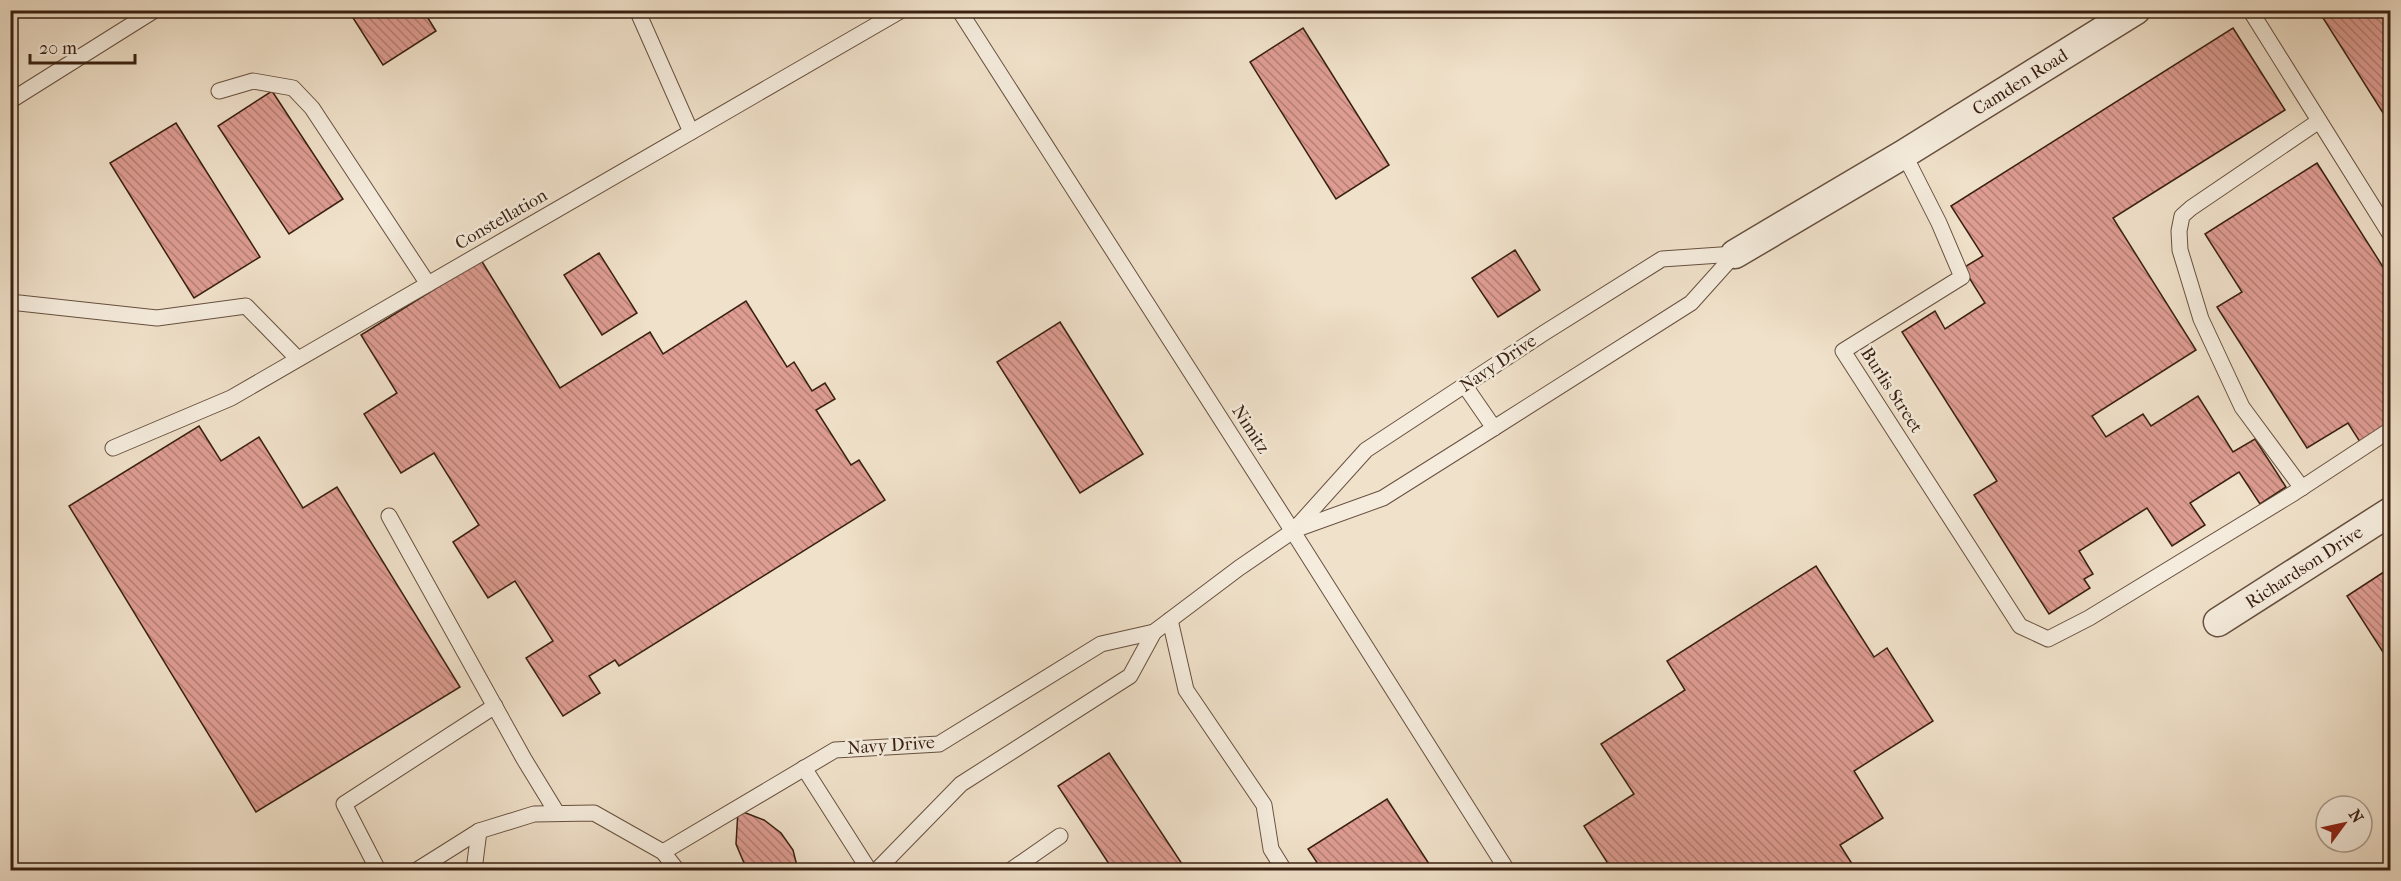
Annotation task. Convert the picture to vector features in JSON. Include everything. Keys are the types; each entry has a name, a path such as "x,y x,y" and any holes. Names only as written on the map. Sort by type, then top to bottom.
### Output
{"street":[{"name":"Camden Road","path":"1904,154 2136,10"},
{"name":"Navy Drive","path":"1735,254 1904,154"},
{"name":"Richardson Drive","path":"2218,622 2391,512"}],"lane":[{"path":"10,101 155,10"},
{"path":"637,10 691,132"},
{"name":"Constellation","path":"112,448 231,398 902,10"},
{"name":"Nimitz","path":"959,10 1507,870"},
{"path":"2250,10 2391,234"},
{"path":"219,91 253,81 293,88 312,108 428,284"},
{"path":"2319,121 2182,216 2179,231 2180,249 2200,319 2242,407 2302,488 2391,430"},
{"name":"Burlis Street","path":"1904,154 1939,223 1962,277 1843,351 2020,626 2048,639 2089,618 2302,488"},
{"name":"Navy Drive","path":"1293,531 1383,498 1691,303 1735,254"},
{"name":"Navy Drive","path":"663,852 835,750 939,744 1101,644 1154,632 1293,531 1366,450 1544,333 1662,259 1735,254"},
{"path":"10,303 157,318 246,306 297,358"},
{"path":"1465,386 1494,428"},
{"path":"389,516 557,813"},
{"path":"1170,620 1186,690 1264,805 1271,849 1284,870"},
{"name":"Navy Drive","path":"877,870 961,784 1130,676 1154,632"},
{"path":"378,870 344,804 495,706"},
{"path":"804,768 826,807 868,870"},
{"path":"417,870 479,831 534,814 594,813 663,852 677,870"},
{"path":"474,870 479,831"},
{"path":"1011,870 1060,836"}],"building":[{"path":"348,10 423,10 436,31 383,65"},
{"path":"2318,10 2390,10 2390,124"},
{"path":"1303,28 1389,165 1336,199 1250,62"},
{"path":"2233,28 2285,110 2113,218 2196,350 2092,416 2106,437 2143,414 2151,426 2198,396 2233,452 2255,439 2286,487 2260,504 2239,472 2190,503 2205,525 2172,546 2147,508 2079,551 2093,574 2084,579 2090,588 2049,614 1974,495 1997,481 1902,332 1935,311 1945,329 1985,303 1963,268 1983,256 1951,206"},
{"path":"272,91 343,199 289,234 218,126"},
{"path":"176,123 260,257 194,298 110,163"},
{"path":"2317,163 2390,278 2390,427 2362,445 2348,423 2307,448 2217,307 2242,292 2205,234"},
{"path":"1515,250 1540,290 1498,317 1472,278"},
{"path":"599,253 637,313 602,335 564,275"},
{"path":"481,260 560,388 650,332 663,354 746,301 787,367 794,362 812,391 825,383 835,399 816,410 851,465 859,460 885,500 619,666 615,660 589,676 600,693 563,716 526,658 553,641 515,581 488,598 453,542 479,525 434,453 401,473 364,414 397,393 361,335"},
{"path":"1060,322 1143,454 1080,493 997,362"},
{"path":"199,426 221,461 259,437 303,508 337,487 460,687 256,812 69,506"},
{"path":"1816,566 1874,657 1887,648 1933,721 1854,771 1883,818 1840,845 1856,870 1612,870 1584,826 1634,794 1601,744 1685,690 1667,661"},
{"path":"2390,568 2390,663 2347,596"},
{"path":"1109,753 1186,870 1113,870 1058,786"},
{"path":"1387,799 1433,870 1322,870 1308,849"},
{"path":"738,810 764,820 781,833 793,850 798,870 747,870 736,844"}]}
